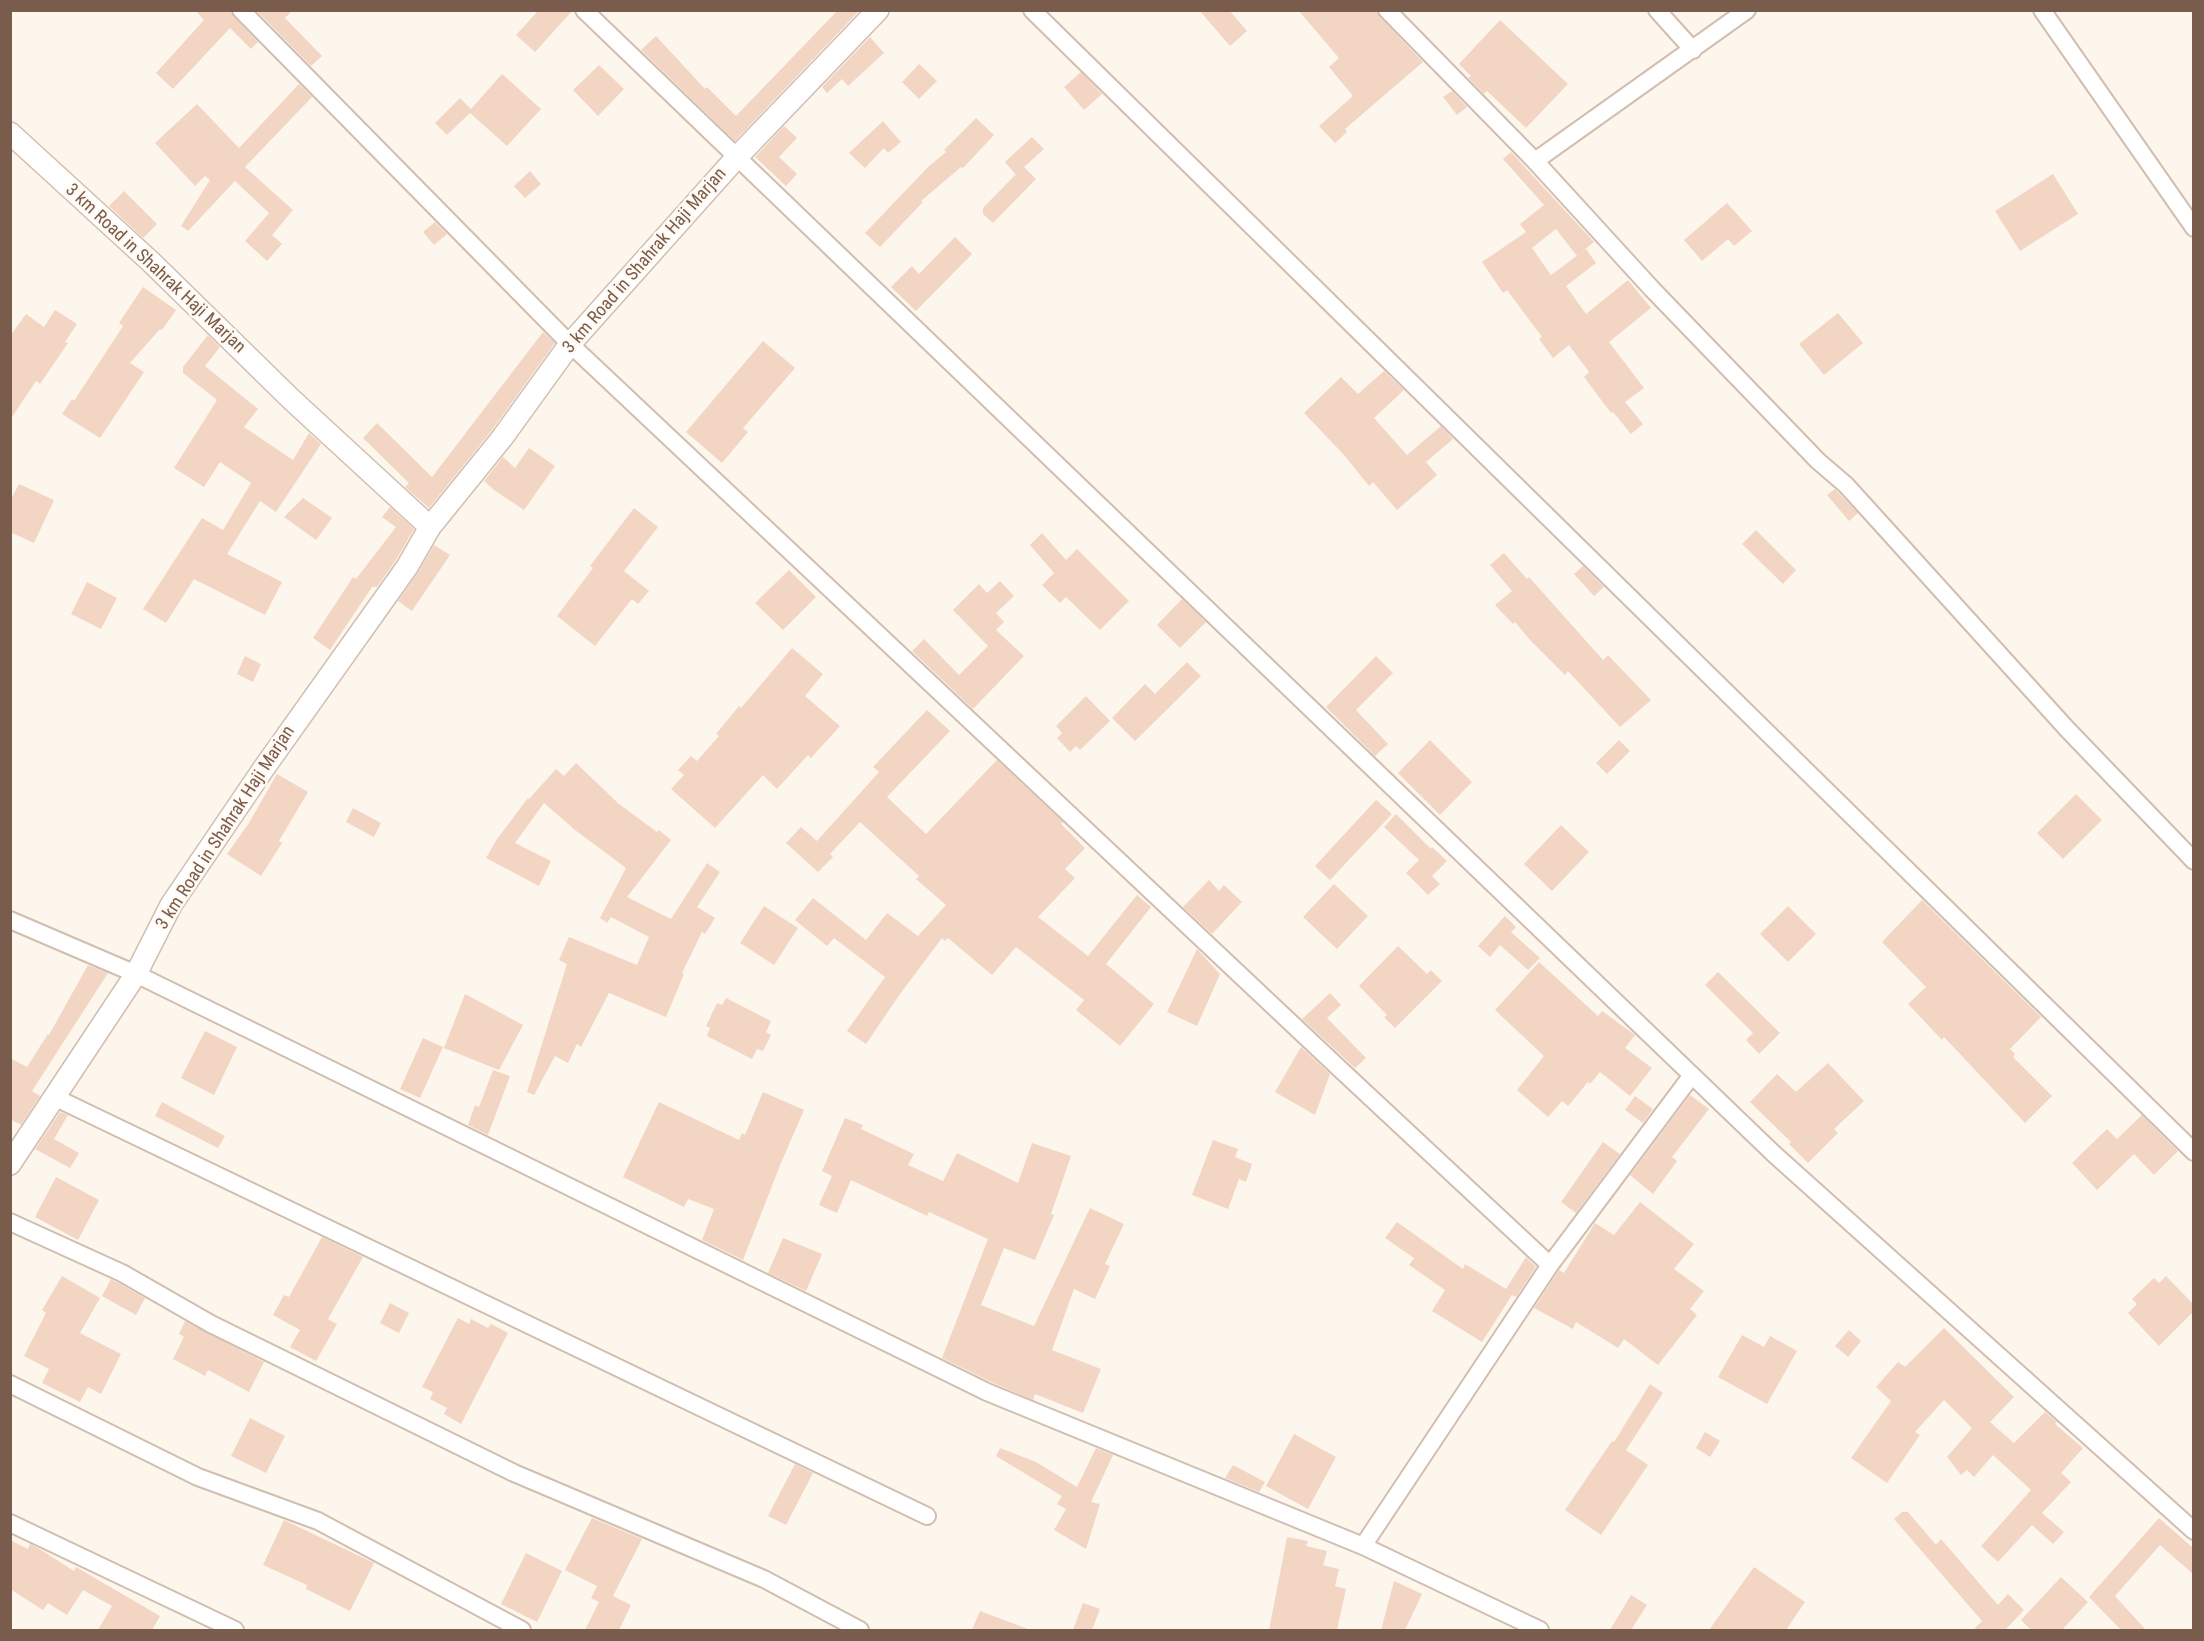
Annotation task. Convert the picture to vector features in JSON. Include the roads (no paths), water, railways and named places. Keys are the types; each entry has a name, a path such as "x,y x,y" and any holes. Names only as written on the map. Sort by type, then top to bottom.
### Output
{"street":[{"path":"241,10 570,344 1550,1265"},
{"path":"584,10 1774,1154 2193,1531"},
{"name":"3 km Road in Shahrak Haji Marjan","path":"10,1164 136,974 171,905 264,768 407,567 430,527 502,438 570,344 736,157 878,10"},
{"path":"1032,10 2193,1152"},
{"path":"1387,10 1535,161 1660,297 1818,461 1846,485 2067,729 2193,861"},
{"path":"1657,10 1694,50"},
{"path":"1535,161 1694,50 1747,10"},
{"path":"2042,10 2193,228"},
{"name":"3 km Road in Shahrak Haji Marjan","path":"10,133 151,262 291,399 430,527"},
{"path":"10,920 136,974 987,1392 1363,1545 1540,1630"},
{"path":"1363,1545 1550,1265 1692,1075"},
{"path":"54,1097 927,1516"},
{"path":"10,1222 122,1273 211,1324 504,1468 764,1579 860,1630"},
{"path":"10,1384 198,1477 318,1521 522,1630"},
{"path":"10,1523 235,1630"}]}
